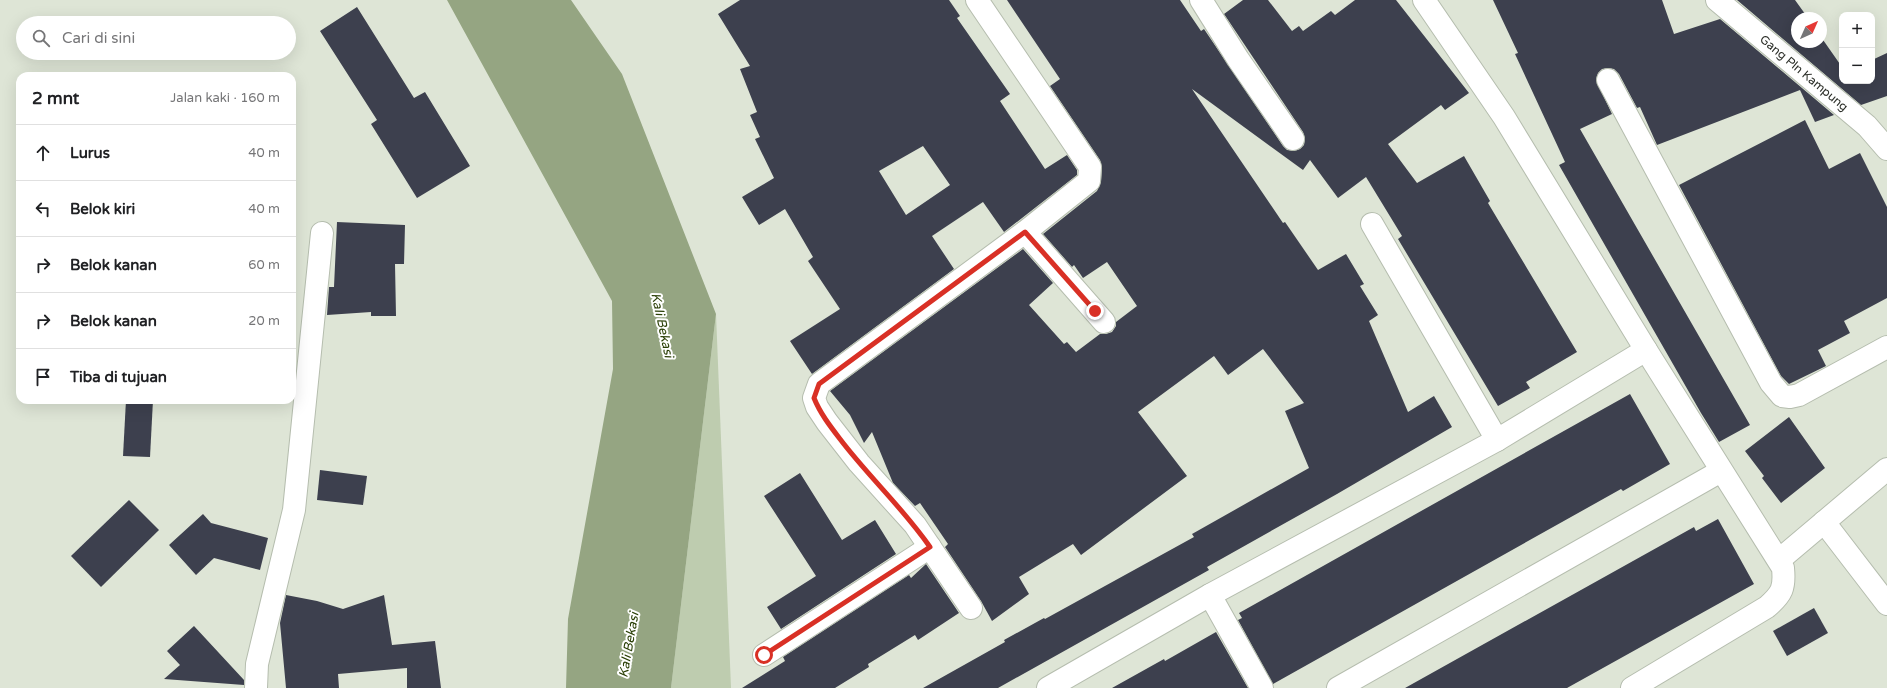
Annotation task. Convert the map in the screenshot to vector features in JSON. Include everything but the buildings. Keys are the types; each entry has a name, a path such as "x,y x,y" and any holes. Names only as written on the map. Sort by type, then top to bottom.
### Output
{"street":[{"path":"970,608 915,525 859,464 827,422 817,407 814,398 816,389 826,379 1025,232 1089,181 1090,167 978,0"},
{"path":"1200,0 1238,59 1293,139"},
{"path":"1424,0 1504,117 1646,350 1783,568 1784,582 1782,592 1776,600 1767,607 1632,688"},
{"name":"Gang Pln Kampung","path":"1717,0 1867,126 1887,149"},
{"path":"1608,80 1769,379 1782,396 1790,397 1799,395 1887,348"},
{"path":"1372,224 1497,440"},
{"path":"1025,232 1104,322"},
{"path":"256,688 257,664 294,510 322,233"},
{"path":"1048,688 1210,595 1497,440 1646,350"},
{"path":"1779,560 1887,469"},
{"path":"1338,688 1721,471"},
{"path":"1824,522 1887,604"},
{"path":"764,655 930,547"},
{"path":"1210,595 1262,688"}],"shaded area":[{"path":"716,314 731,688 671,688"}],"water":[{"name":"Kali Bekasi","path":"447,0 571,0 622,74 716,314 671,688 566,688 568,619 613,369 612,301"}],"route":[{"path":"764,655 930,547 915,525 859,464 827,422 817,407 814,398 819,384 1025,232 1095,311"}]}
